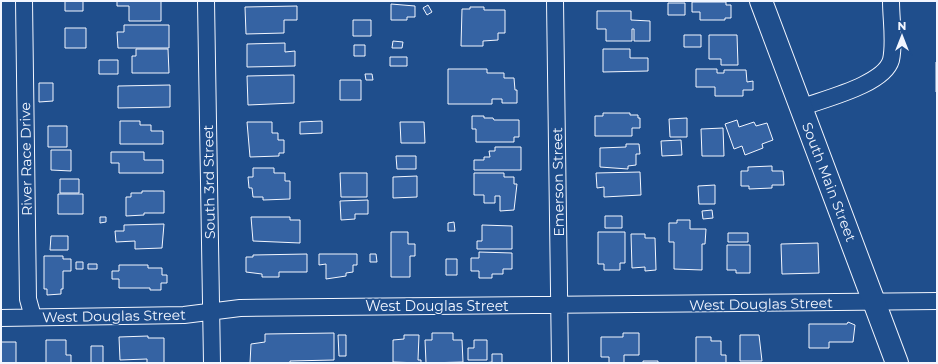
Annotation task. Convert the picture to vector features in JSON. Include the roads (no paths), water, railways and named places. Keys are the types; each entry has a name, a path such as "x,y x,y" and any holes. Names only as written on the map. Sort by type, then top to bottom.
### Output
{"main road":[{"name":"South Main Street","path":"761,1 897,363"}],"street":[{"name":"River Race Drive","path":"24,1 28,299 33,317"},
{"name":"South 3rd Street","path":"206,1 212,363"},
{"name":"Emerson Street","path":"555,1 560,363"},
{"path":"800,108 866,84 884,72 890,62 892,53 891,1"},
{"name":"West Douglas Street","path":"1,318 184,315 240,308 937,301"}]}
